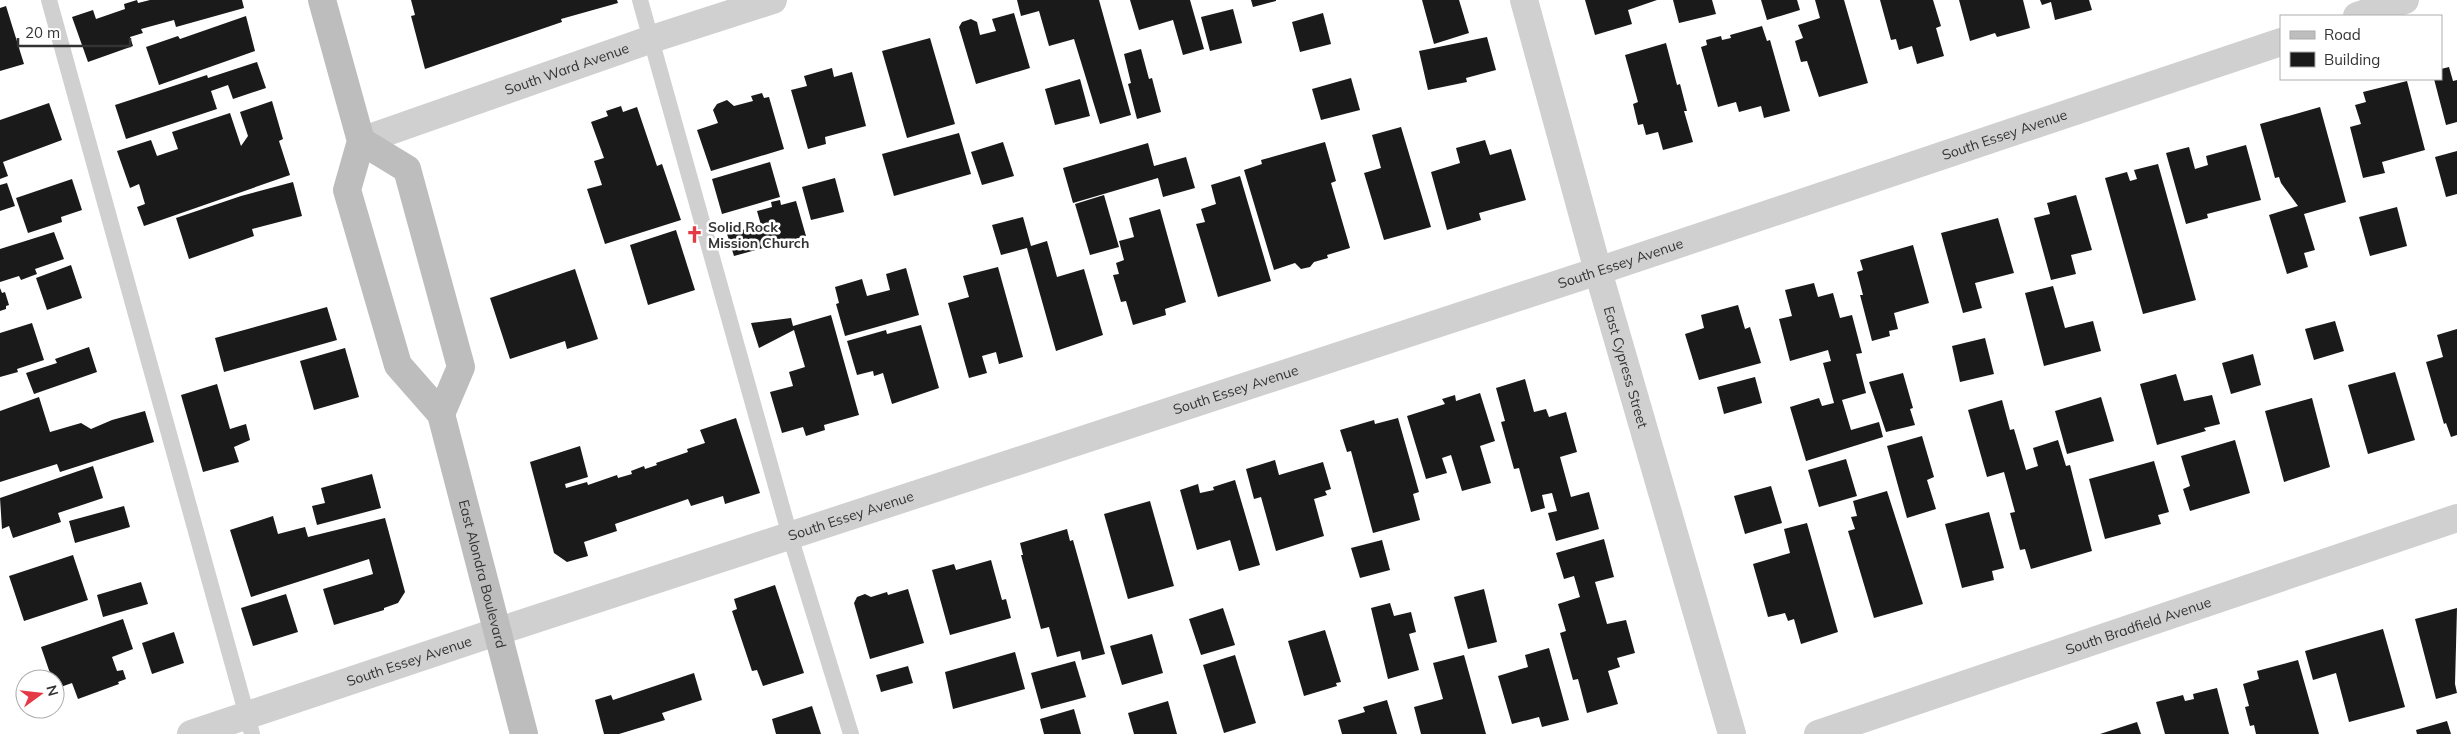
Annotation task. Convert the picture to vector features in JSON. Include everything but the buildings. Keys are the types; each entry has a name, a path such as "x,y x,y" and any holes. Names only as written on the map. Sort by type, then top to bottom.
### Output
{"main road":[{"path":"322,0 361,141 407,169 461,367 441,414"},
{"name":"East Alondra Boulevard","path":"361,141 347,190 398,365 441,414 524,734"}],"street":[{"name":"South Ward Avenue","path":"361,141 773,0"},
{"name":"East Cypress Street","path":"1524,0 1598,271 1732,734"},
{"path":"2360,15 2405,0"},
{"name":"South Essey Avenue","path":"191,734 249,725 496,632 1598,271 2280,42"},
{"name":"South Bradfield Avenue","path":"1818,734 2457,518"}],"lane":[{"path":"49,0 249,725"},
{"path":"640,0 790,536 851,734"}],"place":[{"name":"Solid Rock Mission Church","path":"694,235"}]}
